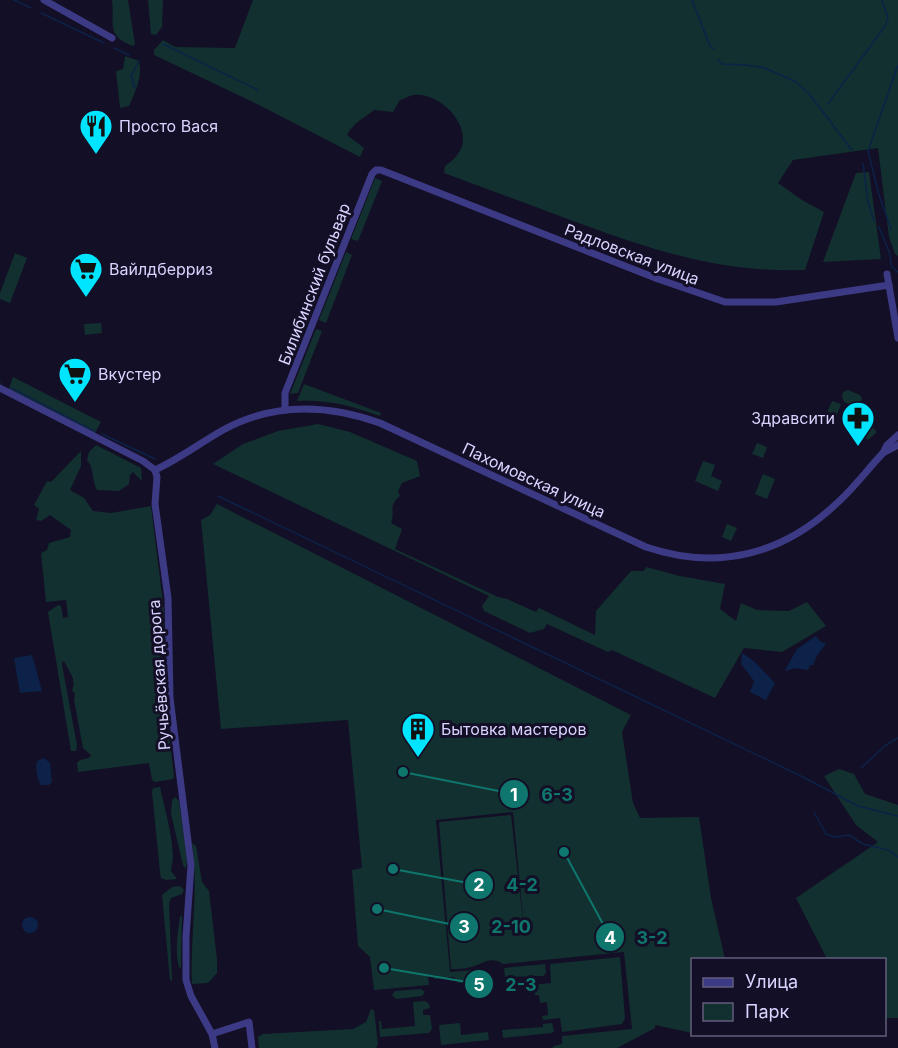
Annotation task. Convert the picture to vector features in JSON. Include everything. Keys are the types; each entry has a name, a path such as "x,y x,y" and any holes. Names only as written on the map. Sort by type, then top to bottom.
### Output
{"street":[{"path":"44,0 112,38"},
{"name":"Радловская улица","path":"376,170 381,170 658,279 725,302 776,302 889,285"},
{"name":"Билибинский бульвар","path":"285,409 285,396 289,383 372,174 376,170"},
{"path":"887,274 898,338"},
{"path":"0,388 155,470"},
{"name":"Пахомовская улица","path":"155,470 238,423 259,415 285,409 329,409 372,419 646,547 677,556 712,559 752,553 786,541 803,531 838,503 898,435"},
{"name":"Пахомовская улица","path":"883,453 898,445"},
{"name":"Ручьёвская дорога","path":"155,470 157,477 155,504 168,598 170,698 191,865 186,938 186,980 191,996 212,1034 215,1048"},
{"path":"212,1034 249,1022 252,1048"}],"green space":[{"path":"112,0 128,0 135,44 133,46 118,38 115,33"},
{"path":"148,0 163,0 162,27 156,35 151,34"},
{"path":"253,0 898,0 898,256 895,254 889,237 878,148 793,160 778,183 824,212 805,270 744,268 687,258 659,250 444,173 445,166 460,151 463,139 462,130 447,107 431,97 411,95 400,100 393,112 374,110 356,124 347,135 364,148 360,157 154,55 154,50 163,40 175,47 235,48"},
{"path":"125,56 139,61 140,73 129,106 120,108 116,71 123,69"},
{"path":"869,172 881,259 823,262 856,173"},
{"path":"375,178 382,181 358,241 351,239"},
{"path":"346,252 352,255 326,323 319,320"},
{"path":"15,253 27,258 10,303 0,299 0,293"},
{"path":"101,323 102,333 85,335 84,324"},
{"path":"316,329 322,331 298,393 290,394"},
{"path":"13,377 101,422 95,433 9,389"},
{"path":"304,384 381,413 380,416 339,404 297,401"},
{"path":"848,390 860,395 862,399 860,404 855,406 844,402 843,392"},
{"path":"832,401 841,404 834,422 825,418"},
{"path":"863,417 877,432 868,440 854,425"},
{"path":"318,424 350,432 417,461 420,476 402,483 398,491 400,496 393,506 391,523 402,529 395,549 498,597 536,612 539,608 595,635 596,611 631,571 644,571 646,567 725,584 720,609 736,621 741,603 757,610 789,611 807,602 826,626 782,652 744,648 715,698 612,650 608,652 547,624 544,629 530,633 484,611 482,606 489,596 213,464 243,444 278,431"},
{"path":"757,443 767,447 763,458 752,454"},
{"path":"96,445 141,468 142,481 133,472 130,475 129,484 119,491 97,490 87,460 89,452"},
{"path":"81,451 81,466 70,490 84,498 93,511 111,513 151,506 164,611 165,699 173,779 155,782 152,780 149,763 78,772 77,763 91,755 83,748 74,700 75,694 72,690 73,679 64,661 63,670 77,745 76,751 71,751 48,612 58,605 61,606 63,618 68,617 66,600 46,602 41,553 47,550 49,543 70,537 71,530 50,515 41,521 36,520 39,509 34,505 47,481 51,482"},
{"path":"703,461 715,465 711,476 722,481 718,491 695,481"},
{"path":"763,474 775,479 767,499 755,494"},
{"path":"217,504 631,715 622,732 633,803 640,818 699,817 711,898 725,958 691,958 691,1033 655,1025 655,1028 617,1048 552,1048 562,1044 562,1036 632,1029 624,952 503,964 490,960 468,968 451,969 439,822 511,815 525,938 513,812 436,820 450,972 475,970 476,981 458,983 454,977 434,979 435,975 428,976 429,985 374,990 370,957 358,946 352,870 362,868 348,720 221,729 201,520 210,515"},
{"path":"727,524 737,528 731,541 722,537"},
{"path":"839,769 854,774 865,794 898,805 898,1018 886,1018 886,958 826,958 796,898 878,842 856,825 824,776"},
{"path":"160,787 171,839 173,857 171,871 177,879 161,878 152,792 153,788"},
{"path":"175,797 179,801 187,859 186,869 183,865 171,814 172,800"},
{"path":"192,843 196,846 202,882 209,891 217,973 208,983 192,984 195,878"},
{"path":"180,886 184,890 182,894 171,898 169,903 172,981 170,980 162,895 172,887"},
{"path":"182,915 181,967 180,969 177,943"},
{"path":"620,957 625,1018 622,1024 562,1032 560,1018 543,1020 542,1016 548,1015 547,1002 540,1003 539,995 535,995 533,985 551,983 550,964"},
{"path":"545,964 546,973 543,976 505,977 504,968"},
{"path":"421,989 425,992 422,996 396,999 392,995 395,991"},
{"path":"425,1001 430,1008 423,1010 423,1015 430,1015 432,1029 429,1033 380,1037 379,1021 381,1021 382,1029 415,1026 413,1002"},
{"path":"371,1009 374,1010 378,1044 376,1048 259,1048 258,1037 263,1034 353,1029 366,1022"},
{"path":"460,1023 461,1035 488,1032 489,1040 441,1045 439,1025"},
{"path":"552,1023 554,1031 552,1033 503,1038 502,1030 543,1027 543,1024"}],"water":[{"path":"816,636 826,644 813,665 810,665 808,670 794,668 785,670 797,649"},
{"path":"742,653 754,661 775,683 766,700 750,692 754,681 741,664"},
{"path":"32,655 42,691 20,693 14,658"},
{"path":"44,758 50,763 52,782 49,785 41,785 38,780 37,761"},
{"path":"30,917 38,925 30,933 22,925"}],"waterway":[{"path":"14,0 31,8"},
{"path":"692,0 710,46 714,49"},
{"path":"828,104 885,26 888,18 882,0"},
{"path":"41,13 104,43"},
{"path":"163,44 258,90"},
{"path":"114,48 129,55"},
{"path":"718,60 722,64 765,68 796,82 809,94 852,150"},
{"path":"135,88 131,76 139,61"},
{"path":"891,229 879,195 868,151 898,65"},
{"path":"863,163 868,202 874,221"},
{"path":"879,227 890,254 891,266 898,272"},
{"path":"11,388 94,431"},
{"path":"102,434 155,459"},
{"path":"218,496 803,777 858,806 898,816"},
{"path":"861,768 886,745 898,738"},
{"path":"814,812 826,834 835,837 849,835 863,844 888,850 898,857"}],"place":[{"name":"Просто Вася","path":"96,155"},
{"name":"Вайлдберриз","path":"86,298"},
{"name":"Вкустер","path":"75,403"},
{"name":"Здравсити","path":"858,447"},
{"name":"Бытовка мастеров","path":"418,758"},
{"name":"6-3","path":"403,772"},
{"name":"3-2","path":"564,852"},
{"name":"4-2","path":"393,869"},
{"name":"2-10","path":"377,909"},
{"name":"2-3","path":"384,968"}]}
